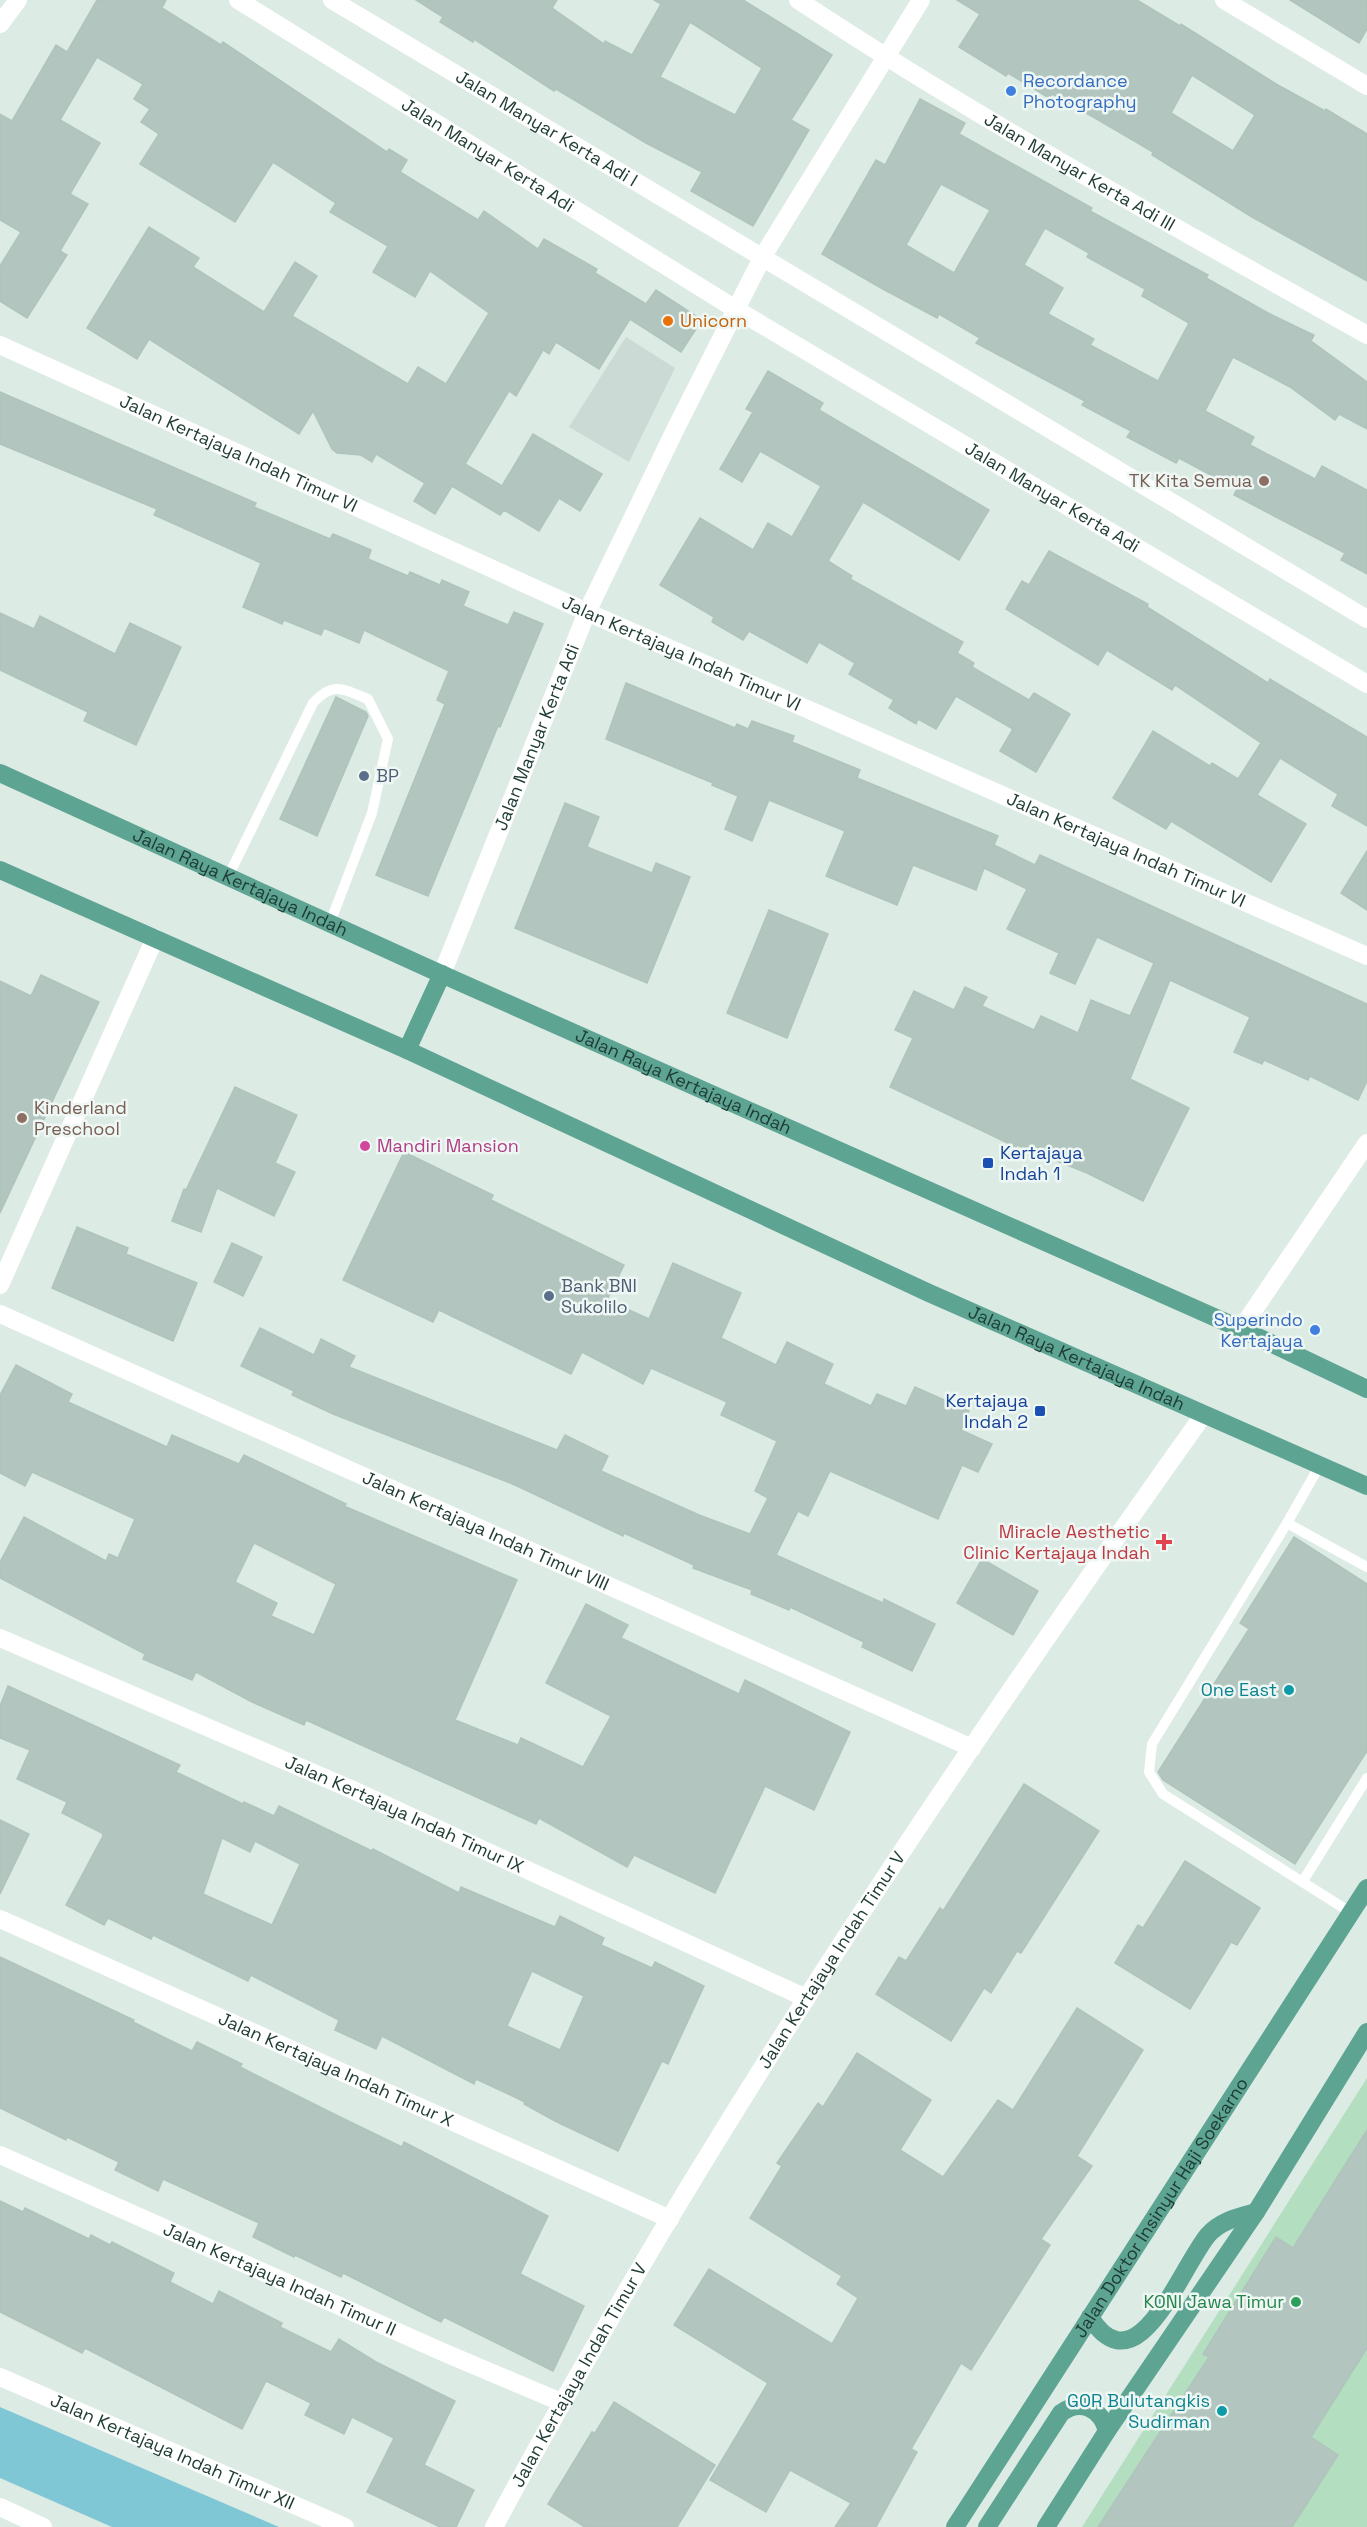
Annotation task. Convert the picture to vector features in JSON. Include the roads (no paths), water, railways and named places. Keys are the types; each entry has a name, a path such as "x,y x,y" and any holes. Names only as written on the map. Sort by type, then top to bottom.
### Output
{"main road":[{"name":"Jalan Raya Kertajaya Indah","path":"0,773 442,974 1240,1329 1367,1389"},
{"name":"Jalan Raya Kertajaya Indah","path":"0,870 407,1050 919,1288 1367,1486"},
{"path":"407,1050 442,974"},
{"name":"Jalan Doktor Insinyur Haji Soekarno","path":"955,2527 1367,1888"},
{"path":"1046,2527 1107,2431 1256,2212 1367,2032"},
{"path":"1090,2317 1105,2337 1114,2341 1133,2340 1155,2319 1208,2234 1221,2224 1256,2212"},
{"path":"987,2527 1061,2412 1076,2405 1083,2405 1094,2410 1104,2420 1107,2431"}],"street":[{"path":"0,24 18,0"},
{"name":"Jalan Manyar Kerta Adi","path":"238,0 1367,684"},
{"name":"Jalan Manyar Kerta Adi I","path":"332,0 760,263"},
{"name":"Jalan Manyar Kerta Adi III","path":"798,0 885,57 1090,179 1367,335"},
{"name":"Jalan Manyar Kerta Adi","path":"442,974 587,612 760,263 921,0"},
{"path":"1224,0 1367,86"},
{"path":"760,263 1367,619"},
{"name":"Jalan Kertajaya Indah Timur VI","path":"0,345 587,612 1367,956"},
{"path":"0,1285 155,938"},
{"path":"1240,1329 1367,1143"},
{"name":"Jalan Kertajaya Indah Timur VIII","path":"0,1314 972,1748"},
{"name":"Jalan Kertajaya Indah Timur V","path":"494,2527 561,2402 806,1998 1083,1584 1204,1414"},
{"name":"Jalan Kertajaya Indah Timur IX","path":"0,1638 364,1795 806,1998"},
{"name":"Jalan Kertajaya Indah Timur X","path":"0,1919 670,2219"},
{"name":"Jalan Kertajaya Indah Timur II","path":"0,2155 561,2402"},
{"name":"Jalan Kertajaya Indah Timur XII","path":"0,2377 345,2527"},
{"path":"0,2507 44,2527"}],"lane":[{"path":"228,877 313,703 324,690 338,687 368,699 388,739 372,813 330,923"},
{"path":"1320,1465 1152,1744 1149,1772 1163,1794 1350,1912"},
{"path":"1287,1523 1367,1567"},
{"path":"1302,1881 1367,1778"}],"water":[{"path":"0,2407 279,2527 112,2527 0,2478"}],"place":[{"name":"Recordance Photography","path":"1011,91"},
{"name":"Unicorn","path":"668,321"},
{"name":"TK Kita Semua","path":"1264,481"},
{"name":"BP","path":"364,776"},
{"name":"Kinderland Preschool","path":"22,1118"},
{"name":"Mandiri Mansion","path":"365,1146"},
{"name":"Kertajaya Indah 1","path":"988,1163"},
{"name":"Bank BNI Sukolilo","path":"549,1296"},
{"name":"Superindo Kertajaya","path":"1315,1330"},
{"name":"Kertajaya Indah 2","path":"1040,1411"},
{"name":"Miracle Aesthetic Clinic Kertajaya Indah","path":"1164,1542"},
{"name":"One East","path":"1289,1690"},
{"name":"KONI Jawa Timur","path":"1296,2302"},
{"name":"GOR Bulutangkis Sudirman","path":"1222,2411"}]}
